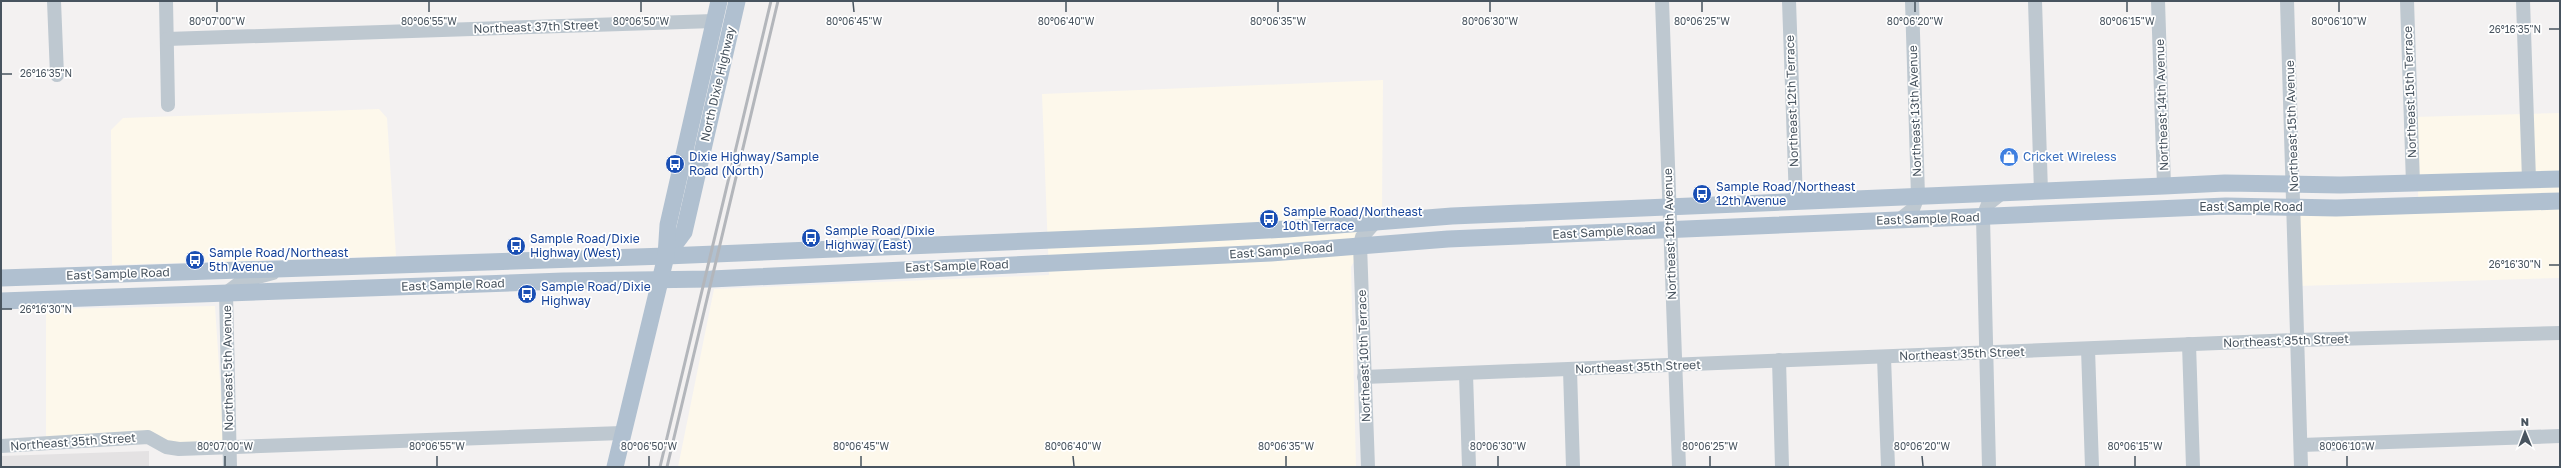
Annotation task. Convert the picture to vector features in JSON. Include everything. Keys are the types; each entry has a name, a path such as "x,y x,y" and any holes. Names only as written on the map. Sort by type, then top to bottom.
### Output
{"main road":[{"name":"North Dixie Highway","path":"615,467 666,256 668,225 719,1"},
{"name":"North Dixie Highway","path":"666,256 684,232 737,1"},
{"name":"East Sample Road","path":"1,278 283,270 666,256 1246,231 1377,220 2164,186 2413,184 2560,179"},
{"name":"East Sample Road","path":"1,301 588,280 660,280 1271,253 1360,245 1671,229 2226,206 2336,208 2560,201"},
{"path":"1328,248 1339,239 1347,223"},
{"path":"974,266 983,251 1002,241"},
{"path":"145,296 166,287 212,283 223,271"}],"street":[{"path":"54,1 57,75"},
{"path":"166,1 168,106"},
{"name":"Northeast 12th Avenue","path":"1662,1 1679,467"},
{"name":"Northeast 12th Terrace","path":"1789,1 1796,202"},
{"name":"Northeast 13th Avenue","path":"1912,1 1918,196"},
{"path":"2035,1 2041,192"},
{"name":"Northeast 14th Avenue","path":"2158,1 2164,186"},
{"name":"Northeast 15th Avenue","path":"2287,1 2294,184 2301,467"},
{"name":"Northeast 15th Terrace","path":"2408,1 2413,184"},
{"path":"2524,1 2529,180"},
{"name":"Northeast 37th Street","path":"167,39 714,20"},
{"path":"1989,467 1985,352 1983,216 1988,204 2002,193"},
{"path":"1899,220 1913,210 1918,196"},
{"path":"1360,245 1362,236 1377,220"},
{"name":"Northeast 10th Terrace","path":"1360,245 1368,467"},
{"path":"226,293 242,282 283,270"},
{"name":"Northeast 5th Avenue","path":"226,293 230,467"},
{"name":"Northeast 35th Street","path":"1364,377 2297,340 2560,333"},
{"path":"2189,344 2193,467"},
{"path":"2088,349 2092,467"},
{"path":"1884,357 1888,467"},
{"path":"1779,360 1782,467"},
{"path":"1570,370 1573,467"},
{"path":"1466,374 1469,467"},
{"name":"Northeast 35th Street","path":"1,446 148,437 166,447 179,449 622,433"},
{"path":"2301,445 2560,436"}],"shaded area":[{"path":"1383,80 1382,211 1351,267 1356,467 678,467 714,289 1049,275 1042,94"},
{"path":"379,109 387,118 396,256 112,265 111,130 123,118"},
{"path":"2560,113 2560,278 2299,286 2299,212 2419,211 2414,117"},
{"path":"215,306 224,441 171,443 46,439 46,309"},
{"path":"149,451 149,467 1,467 1,456"}],"railway":[{"path":"660,467 771,1"},
{"path":"667,467 778,1"}],"place":[{"name":"Cricket Wireless","path":"2009,157"},
{"name":"Dixie Highway/Sample Road (North)","path":"675,164"},
{"name":"Sample Road/Northeast 12th Avenue","path":"1702,194"},
{"name":"Sample Road/Northeast 10th Terrace","path":"1269,219"},
{"name":"Sample Road/Dixie Highway (East)","path":"811,238"},
{"name":"Sample Road/Dixie Highway (West)","path":"516,246"},
{"name":"Sample Road/Northeast 5th Avenue","path":"195,260"},
{"name":"Sample Road/Dixie Highway","path":"527,294"}]}
